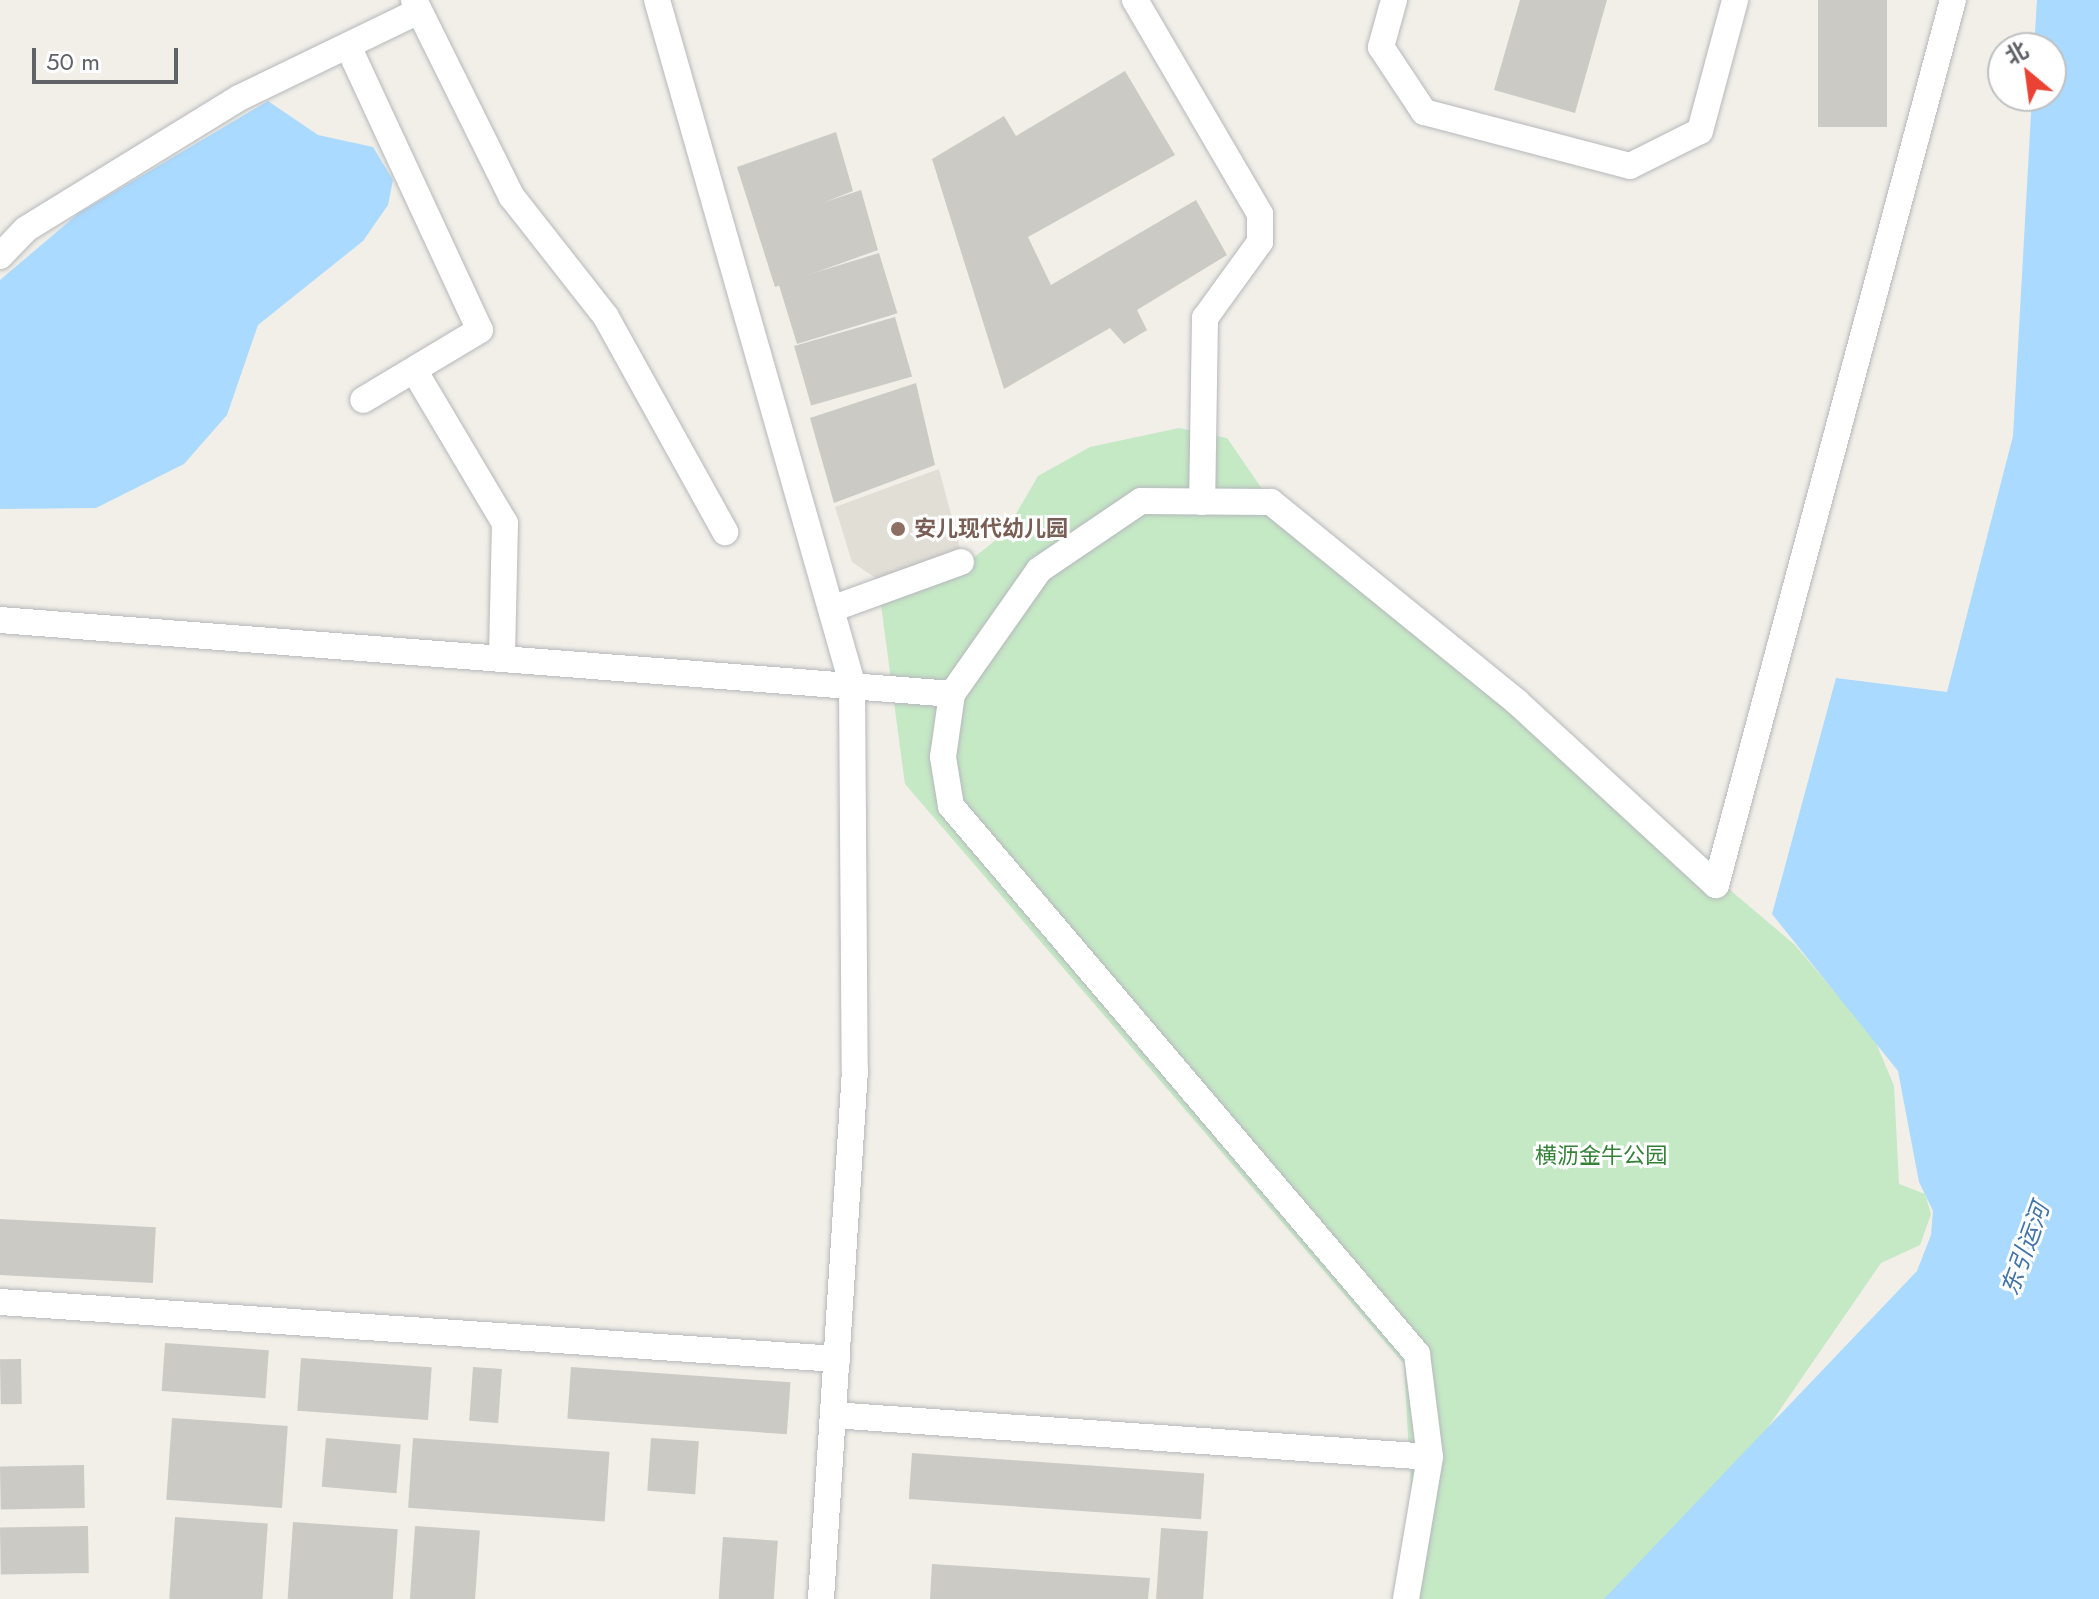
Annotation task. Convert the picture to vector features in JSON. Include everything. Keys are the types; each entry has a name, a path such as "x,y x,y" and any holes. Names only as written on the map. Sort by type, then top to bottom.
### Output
{"street":[{"path":"657,0 834,608 852,683 855,1070 821,1599"},
{"path":"1135,0 1260,214 1260,242 1205,318 1202,502"},
{"path":"1394,0 1381,47 1424,112 1630,166 1700,131 1735,0"},
{"path":"1406,1599 1430,1457 1417,1354 951,806 943,757 952,694 1039,570 1141,501 1271,502 1517,702 1716,885 1953,0"},
{"path":"0,256 26,229 239,98 348,46 416,6 512,197 606,317 725,532"},
{"path":"348,46 480,330 363,400"},
{"path":"414,370 505,523 502,657"},
{"path":"834,608 961,562"},
{"path":"0,620 852,683 952,694"},
{"path":"0,1302 837,1359"},
{"path":"833,1415 1430,1457"}],"shaded area":[{"name":"安儿现代幼儿园","path":"939,469 961,552 877,579 852,562 835,507"}],"green space":[{"name":"横沥金牛公园","path":"1179,428 1227,438 1271,502 1795,945 1874,1038 1894,1086 1899,1184 1925,1194 1931,1214 1920,1245 1881,1263 1755,1446 1606,1599 1417,1599 1404,1364 905,784 881,605 950,576 1005,533 1038,476 1090,447"}],"water":[{"name":"东引运河","path":"2037,0 2099,0 2099,1599 1604,1599 1917,1271 1931,1235 1933,1211 1919,1182 1898,1071 1772,914 1836,678 1947,692 2013,436 2031,112 2067,112 2067,32 2035,32"},
{"path":"268,101 318,135 373,147 393,180 388,205 363,241 258,325 227,415 184,464 96,508 0,509 0,280 79,213"}],"building":[{"path":"1520,0 1607,0 1575,113 1494,90"},
{"path":"1818,0 1887,0 1887,127 1818,127"},
{"path":"1125,71 1175,155 1028,237 1051,285 1196,200 1227,255 1137,310 1147,330 1124,344 1110,328 1004,389 932,159 1004,116 1016,136"},
{"path":"836,132 853,191 825,202 861,190 878,250 775,287 737,167"},
{"path":"879,253 897,313 797,344 779,284"},
{"path":"895,317 912,377 811,406 794,346"},
{"path":"916,383 935,465 834,503 810,418"},
{"path":"0,1219 156,1227 153,1283 0,1275"},
{"path":"165,1343 269,1350 265,1398 162,1391"},
{"path":"301,1358 432,1367 428,1420 297,1411"},
{"path":"0,1359 21,1359 22,1404 1,1404"},
{"path":"473,1367 502,1369 498,1423 469,1421"},
{"path":"571,1367 790,1382 787,1434 567,1419"},
{"path":"172,1418 288,1426 282,1508 166,1500"},
{"path":"326,1438 401,1445 396,1493 322,1487"},
{"path":"413,1438 610,1452 605,1522 408,1508"},
{"path":"651,1438 699,1441 695,1494 647,1491"},
{"path":"912,1453 1204,1473 1201,1519 909,1499"},
{"path":"84,1465 85,1508 1,1509 0,1466"},
{"path":"175,1517 268,1523 262,1599 169,1599"},
{"path":"293,1522 398,1529 393,1599 288,1599"},
{"path":"88,1526 89,1573 1,1575 0,1528"},
{"path":"415,1526 480,1531 475,1599 410,1599"},
{"path":"1161,1528 1208,1531 1203,1599 1156,1599"},
{"path":"723,1537 778,1541 774,1599 719,1599"},
{"path":"932,1564 1150,1578 1148,1599 930,1599"}],"place":[{"name":"安儿现代幼儿园","path":"898,529"}]}
